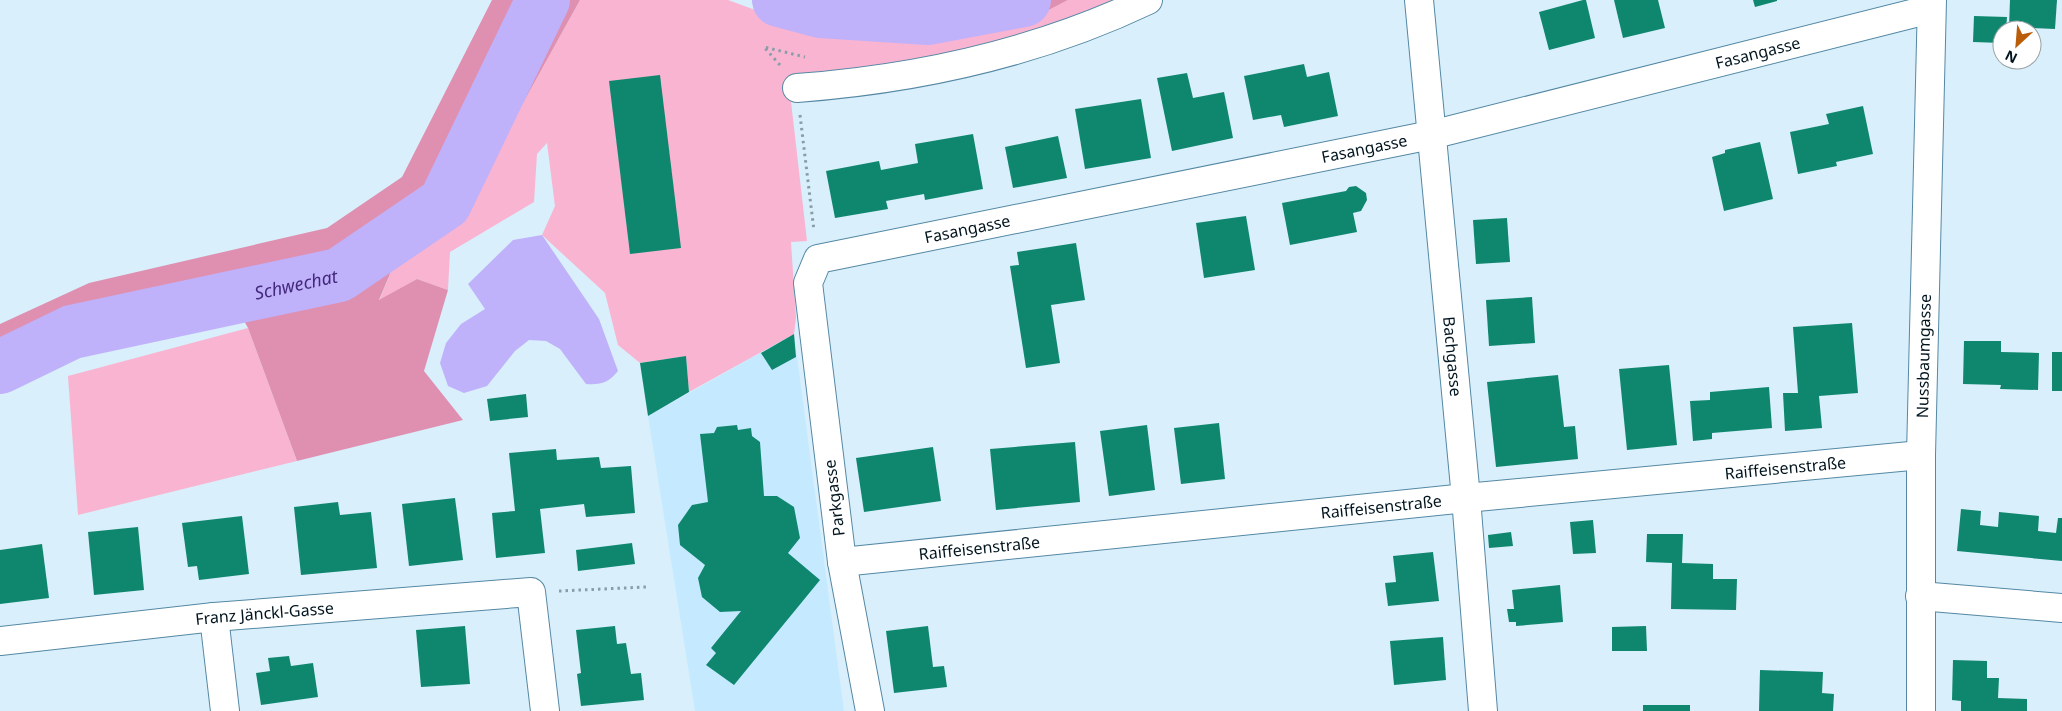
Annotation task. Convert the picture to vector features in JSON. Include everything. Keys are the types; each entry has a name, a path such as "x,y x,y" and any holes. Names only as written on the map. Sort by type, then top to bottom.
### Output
{"street":[{"path":"797,88 828,86 946,68 1020,48 1124,12 1148,0"},
{"name":"Bachgasse","path":"1419,0 1466,498 1483,711"},
{"name":"Fasangasse","path":"818,259 1431,135 1932,4"},
{"name":"Nussbaumgasse","path":"1921,711 1922,455 1932,4"},
{"name":"Parkgasse","path":"818,259 808,283 842,562 870,711"},
{"name":"Raiffeisenstraße","path":"842,562 1466,498 1922,455"},
{"path":"531,592 545,711"},
{"name":"Franz Jänckl-Gasse","path":"0,640 214,617 531,592"},
{"path":"1920,596 2062,608"},
{"path":"214,617 225,711"}],"path":[{"path":"797,88 818,259"},
{"path":"531,592 646,587"}],"shaded area":[{"path":"492,0 580,0 464,210 395,262 379,300 417,279 448,290 424,371 463,420 297,461 248,328 225,286 72,317 0,352 0,324 89,283 327,228 402,177"},
{"path":"580,0 728,0 790,23 898,30 913,44 1018,26 1068,0 1122,0 1025,42 789,84 807,241 791,242 796,317 794,334 689,392 686,356 640,363 618,345 605,293 542,235 555,206 547,143 537,154 534,202 450,252 448,290 417,279 379,301 395,262 464,210"},
{"path":"869,0 1068,0 1018,26 912,44"},
{"path":"542,235 599,319 618,371 604,382 586,384 560,349 546,341 529,340 515,351 487,386 464,393 448,386 440,363 446,343 461,324 485,309 468,284 513,240"},
{"path":"248,328 297,461 78,515 68,376"},
{"path":"794,334 844,711 695,711 648,416"}],"building":[{"path":"1586,0 1595,38 1549,50 1539,12"},
{"path":"1614,0 1658,0 1665,28 1623,38"},
{"path":"1753,0 1777,0 1777,1 1755,7"},
{"path":"2010,0 2057,0 2055,29 2042,28 2042,20 2009,20"},
{"path":"1974,16 2007,17 2007,20 1992,20 1992,43 1973,42"},
{"path":"1304,64 1307,77 1329,72 1338,116 1284,127 1281,115 1253,120 1244,76"},
{"path":"1187,73 1193,98 1224,92 1233,138 1172,151 1157,78"},
{"path":"660,75 681,248 630,254 609,81"},
{"path":"1141,99 1151,158 1085,169 1075,109"},
{"path":"1863,106 1873,154 1836,162 1837,166 1798,174 1790,132 1829,124 1826,114"},
{"path":"973,134 983,189 925,200 924,194 886,201 888,209 835,218 826,171 879,161 881,170 918,163 915,144"},
{"path":"1058,136 1067,178 1013,188 1005,147"},
{"path":"1760,142 1773,199 1724,211 1712,157 1725,153 1725,150"},
{"path":"1356,186 1366,193 1367,200 1361,211 1353,213 1357,232 1290,245 1282,203 1346,191 1349,187"},
{"path":"1246,216 1255,270 1204,278 1196,223"},
{"path":"1507,218 1510,262 1476,264 1473,220"},
{"path":"1076,243 1085,300 1051,305 1060,363 1026,368 1010,266 1019,265 1017,252"},
{"path":"1532,297 1535,343 1489,346 1486,300"},
{"path":"1852,323 1858,393 1819,396 1822,428 1785,431 1783,393 1798,393 1793,327"},
{"path":"794,334 796,357 772,370 761,353"},
{"path":"1964,341 2001,341 2001,352 2039,353 2038,390 2000,389 2001,385 1963,384"},
{"path":"2052,352 2062,352 2062,391 2052,391"},
{"path":"686,356 689,392 648,416 640,363"},
{"path":"1669,365 1677,445 1627,450 1619,369"},
{"path":"1558,375 1564,427 1575,426 1578,459 1496,467 1487,382"},
{"path":"1769,387 1772,428 1712,433 1712,439 1693,441 1690,401 1710,400 1710,392"},
{"path":"526,394 528,417 490,421 487,399"},
{"path":"1219,423 1225,479 1181,484 1174,428"},
{"path":"737,425 738,430 751,428 752,436 760,442 764,496 777,496 794,507 800,538 788,553 820,580 734,685 706,665 716,653 711,648 741,611 720,612 702,597 698,578 705,565 680,545 678,525 692,505 708,502 700,434 714,433 717,427"},
{"path":"1147,425 1155,490 1109,496 1100,431"},
{"path":"1075,442 1080,502 996,510 990,449"},
{"path":"933,447 941,501 864,512 856,458"},
{"path":"556,449 557,460 599,457 601,468 631,466 635,513 586,517 584,504 540,509 545,553 496,558 492,513 515,511 509,453"},
{"path":"455,498 463,560 409,566 402,504"},
{"path":"338,502 340,515 371,512 377,568 301,575 294,507"},
{"path":"1961,509 1981,511 1980,525 1998,527 1999,512 2039,516 2038,531 2056,533 2058,518 2062,518 2062,561 1957,551"},
{"path":"242,516 249,574 199,580 197,566 188,567 182,523"},
{"path":"1593,520 1596,553 1573,554 1570,522"},
{"path":"138,527 144,590 94,595 88,532"},
{"path":"1511,532 1513,546 1489,548 1488,535"},
{"path":"1647,534 1683,534 1682,563 1713,564 1713,579 1737,579 1736,610 1671,609 1672,563 1646,562"},
{"path":"632,543 635,564 578,571 576,550"},
{"path":"42,544 49,598 0,604 0,550"},
{"path":"1433,552 1439,601 1388,606 1385,583 1396,582 1393,556"},
{"path":"1560,585 1563,622 1516,626 1516,622 1509,622 1507,609 1514,609 1512,590"},
{"path":"465,626 470,684 421,687 416,630"},
{"path":"615,626 617,644 626,643 631,674 641,673 644,700 581,706 577,674 581,673 576,630"},
{"path":"928,626 933,667 944,666 947,687 894,693 886,631"},
{"path":"1646,626 1647,651 1612,651 1612,627"},
{"path":"1443,637 1446,680 1394,685 1390,641"},
{"path":"289,656 291,666 313,663 318,697 261,705 256,673 270,671 268,658"},
{"path":"1953,660 1987,661 1987,678 1999,678 1998,698 2027,699 2027,711 1961,711 1961,701 1952,700"},
{"path":"1760,670 1823,672 1822,693 1834,694 1833,711 1759,711"},
{"path":"1643,705 1690,705 1690,711 1643,711"}],"waterway":[{"name":"Schwechat","path":"0,367 72,332 339,275 445,203 543,0"},
{"name":"Schwechat","path":"779,0 820,11 928,18 1024,0"}]}
